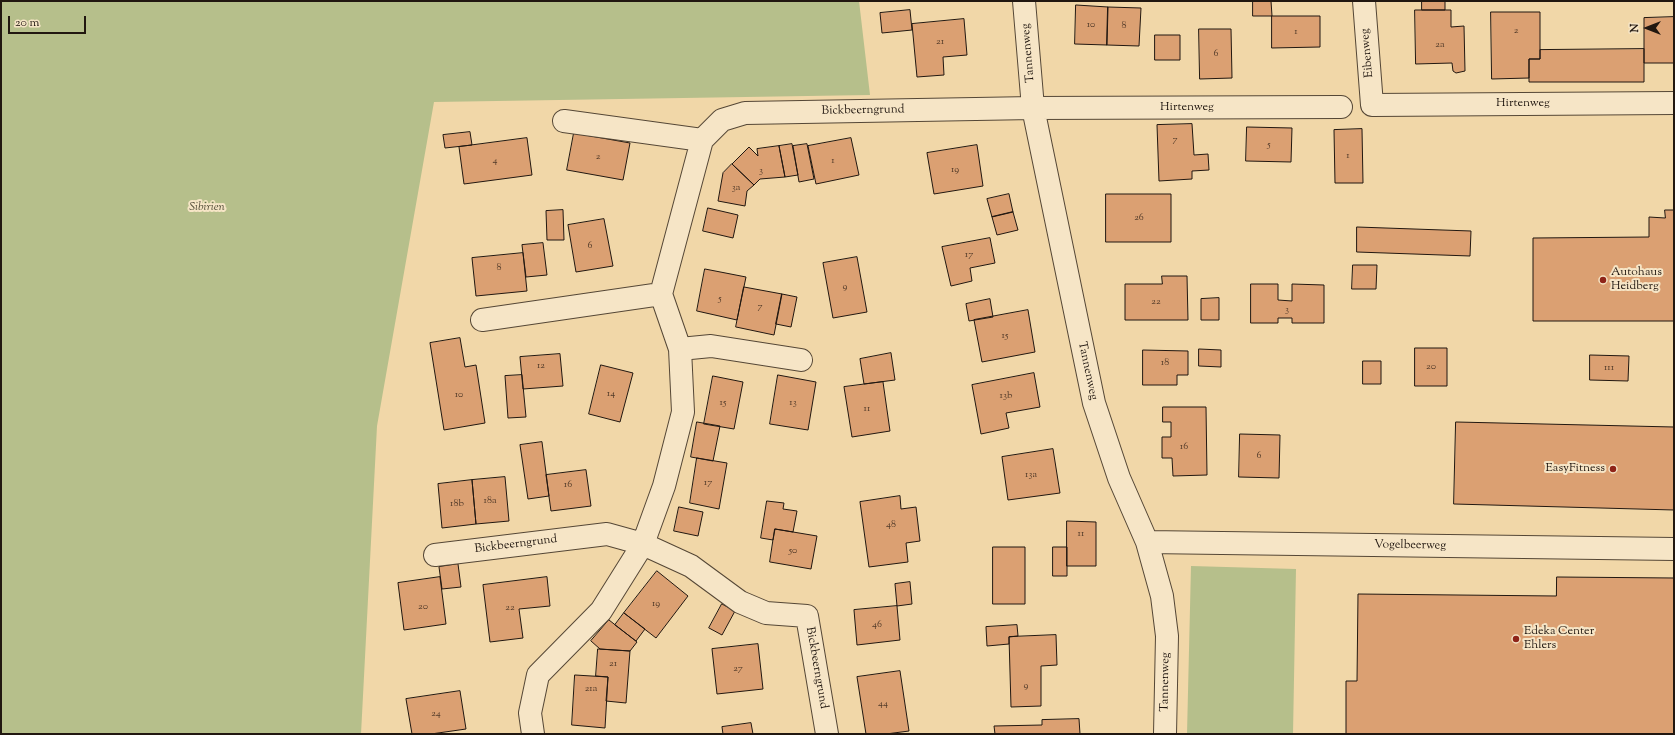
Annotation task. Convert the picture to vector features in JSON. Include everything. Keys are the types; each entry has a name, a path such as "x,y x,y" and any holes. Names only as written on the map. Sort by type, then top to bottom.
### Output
{"street":[{"name":"Tannenweg","path":"1024,1 1033,108 1094,403 1119,478 1147,542 1162,596 1167,636 1165,734"},
{"name":"Eibenweg","path":"1364,1 1372,105"},
{"name":"Hirtenweg","path":"1372,105 1674,103"},
{"name":"Hirtenweg","path":"1033,108 1341,107"},
{"name":"Bickbeerngrund","path":"702,140 722,120 745,113 1033,108"},
{"path":"533,734 530,713 538,675 601,611 643,544 664,486 683,412 680,349 661,294 702,140 564,121"},
{"path":"482,320 661,294"},
{"path":"680,349 711,346 801,360"},
{"name":"Bickbeerngrund","path":"435,555 607,534 643,544 691,566 740,602 766,613 806,616 827,734"},
{"name":"Vogelbeerweg","path":"1147,542 1674,549"}],"green space":[{"name":"Sibirien","path":"1,1 859,1 870,95 434,102 377,426 361,734 1,734"},
{"path":"1191,566 1296,569 1293,734 1187,734"}],"building":[{"path":"1253,1 1271,1 1272,16 1253,16"},
{"path":"1422,1 1445,1 1445,10 1422,10"},
{"path":"1076,5 1108,7 1107,45 1075,44"},
{"path":"1108,7 1141,8 1139,46 1107,45"},
{"path":"910,10 912,30 882,33 880,13"},
{"path":"1415,10 1451,10 1451,27 1464,26 1465,71 1456,73 1453,71 1452,63 1416,64"},
{"path":"1491,12 1540,12 1540,59 1529,59 1529,78 1492,79"},
{"path":"1272,16 1320,16 1320,47 1272,48"},
{"path":"1674,17 1674,63 1644,63 1644,18"},
{"path":"964,19 967,55 943,57 944,75 917,77 912,24"},
{"path":"1199,29 1231,29 1232,78 1200,79"},
{"path":"1155,35 1180,35 1180,60 1155,60"},
{"path":"1644,49 1644,82 1529,82 1529,59 1540,59 1540,50"},
{"path":"1192,124 1194,155 1208,154 1209,170 1192,171 1192,179 1159,181 1157,125"},
{"path":"1247,127 1292,128 1291,162 1246,161"},
{"path":"1362,129 1363,183 1335,183 1334,130"},
{"path":"470,132 472,145 445,148 443,135"},
{"path":"574,133 630,143 623,180 567,170"},
{"path":"527,138 532,175 464,184 459,147"},
{"path":"851,138 859,175 816,184 808,146"},
{"path":"792,144 798,175 785,177 779,146"},
{"path":"807,144 814,179 799,182 793,146"},
{"path":"977,145 983,186 934,194 927,153"},
{"path":"779,146 785,177 760,179 754,185 732,164 749,147 758,156 757,149"},
{"path":"732,164 754,185 747,191 745,206 718,201 723,173"},
{"path":"1009,194 1013,212 992,217 987,199"},
{"path":"1106,194 1171,194 1171,242 1106,242"},
{"path":"708,208 738,215 733,238 703,231"},
{"path":"563,210 564,240 547,240 546,211"},
{"path":"1665,210 1674,210 1674,321 1533,321 1533,238 1649,237 1649,217 1665,218"},
{"path":"1013,212 1018,230 997,235 992,217"},
{"path":"604,219 613,266 576,272 568,225"},
{"path":"1357,227 1471,231 1470,256 1357,252"},
{"path":"990,238 995,263 970,268 972,281 951,286 942,247"},
{"path":"543,243 547,275 526,277 522,245"},
{"path":"523,253 527,291 476,296 472,258"},
{"path":"857,257 867,312 833,318 823,263"},
{"path":"1353,265 1377,265 1376,289 1352,289"},
{"path":"705,269 746,277 737,320 697,311"},
{"path":"1162,276 1187,276 1188,320 1125,320 1125,284 1162,284"},
{"path":"1251,284 1278,284 1278,300 1292,301 1292,284 1324,285 1324,323 1292,323 1292,318 1278,318 1278,323 1251,323"},
{"path":"744,287 782,294 774,335 736,327"},
{"path":"782,294 797,297 791,327 776,324"},
{"path":"1219,298 1219,320 1201,320 1201,299"},
{"path":"990,299 993,317 969,321 966,304"},
{"path":"1028,310 1035,352 982,362 974,320"},
{"path":"460,338 465,367 476,365 485,423 444,430 430,343"},
{"path":"1415,348 1447,348 1447,386 1415,386"},
{"path":"1199,349 1221,350 1221,367 1199,366"},
{"path":"1143,350 1188,351 1188,375 1177,375 1177,385 1143,385"},
{"path":"891,353 895,380 864,384 860,359"},
{"path":"560,354 563,386 523,389 520,357"},
{"path":"1590,355 1629,356 1628,381 1590,380"},
{"path":"1363,361 1381,361 1381,384 1363,384"},
{"path":"601,365 633,373 620,422 589,414"},
{"path":"1034,373 1040,407 1006,413 1009,428 981,434 972,385"},
{"path":"522,375 526,417 508,418 505,376"},
{"path":"778,375 816,382 808,430 770,424"},
{"path":"713,376 743,382 734,429 704,424"},
{"path":"883,382 890,431 852,437 844,387"},
{"path":"1163,407 1206,407 1207,475 1173,476 1172,458 1162,458 1162,437 1171,437 1171,422 1163,422"},
{"path":"697,422 720,426 713,461 691,457"},
{"path":"1456,422 1674,427 1674,510 1454,504"},
{"path":"1240,434 1280,435 1279,478 1239,477"},
{"path":"542,442 549,496 528,499 520,445"},
{"path":"1053,449 1060,493 1008,500 1002,457"},
{"path":"697,458 727,463 719,509 690,503"},
{"path":"586,470 591,506 551,511 546,475"},
{"path":"505,477 509,521 476,524 472,480"},
{"path":"472,480 476,524 442,528 438,484"},
{"path":"900,496 901,509 916,507 920,541 906,543 908,562 869,567 860,502"},
{"path":"767,501 784,503 783,509 797,511 793,532 775,529 773,540 761,538"},
{"path":"679,507 703,512 698,536 674,531"},
{"path":"1067,521 1096,522 1096,566 1067,566"},
{"path":"775,529 817,536 811,569 770,562"},
{"path":"993,547 1025,547 1025,604 993,604"},
{"path":"1053,547 1067,547 1067,576 1053,576"},
{"path":"458,564 461,587 442,589 439,567"},
{"path":"657,571 688,596 656,638 624,613"},
{"path":"440,577 446,624 404,630 398,583"},
{"path":"547,577 550,606 519,609 523,638 490,642 483,585"},
{"name":"Edeka Center Ehlers","path":"1557,577 1674,578 1674,734 1346,734 1346,681 1357,681 1358,594 1556,596"},
{"path":"910,582 912,604 897,606 895,584"},
{"path":"722,604 735,611 722,635 709,628"},
{"path":"897,606 900,640 857,645 854,610"},
{"path":"624,613 645,629 636,641 615,625"},
{"path":"609,620 637,642 630,651 600,649 591,641"},
{"path":"1017,625 1018,636 1009,637 1009,644 987,646 986,627"},
{"path":"1056,635 1057,665 1041,666 1041,706 1011,707 1009,637"},
{"path":"758,644 763,689 717,694 712,649"},
{"path":"598,649 630,651 626,703 606,701 608,677 596,676"},
{"path":"900,671 909,731 886,734 866,734 857,677"},
{"path":"575,675 608,677 605,728 572,725"},
{"path":"460,691 466,729 431,734 412,734 406,699"},
{"path":"1079,719 1080,734 995,734 994,726 1042,725 1042,720"},
{"path":"751,723 753,734 723,734 722,727"}],"place":[{"name":"Autohaus Heidberg","path":"1603,280"},
{"name":"EasyFitness","path":"1613,469"},
{"name":"Edeka Center Ehlers","path":"1516,639"}]}
